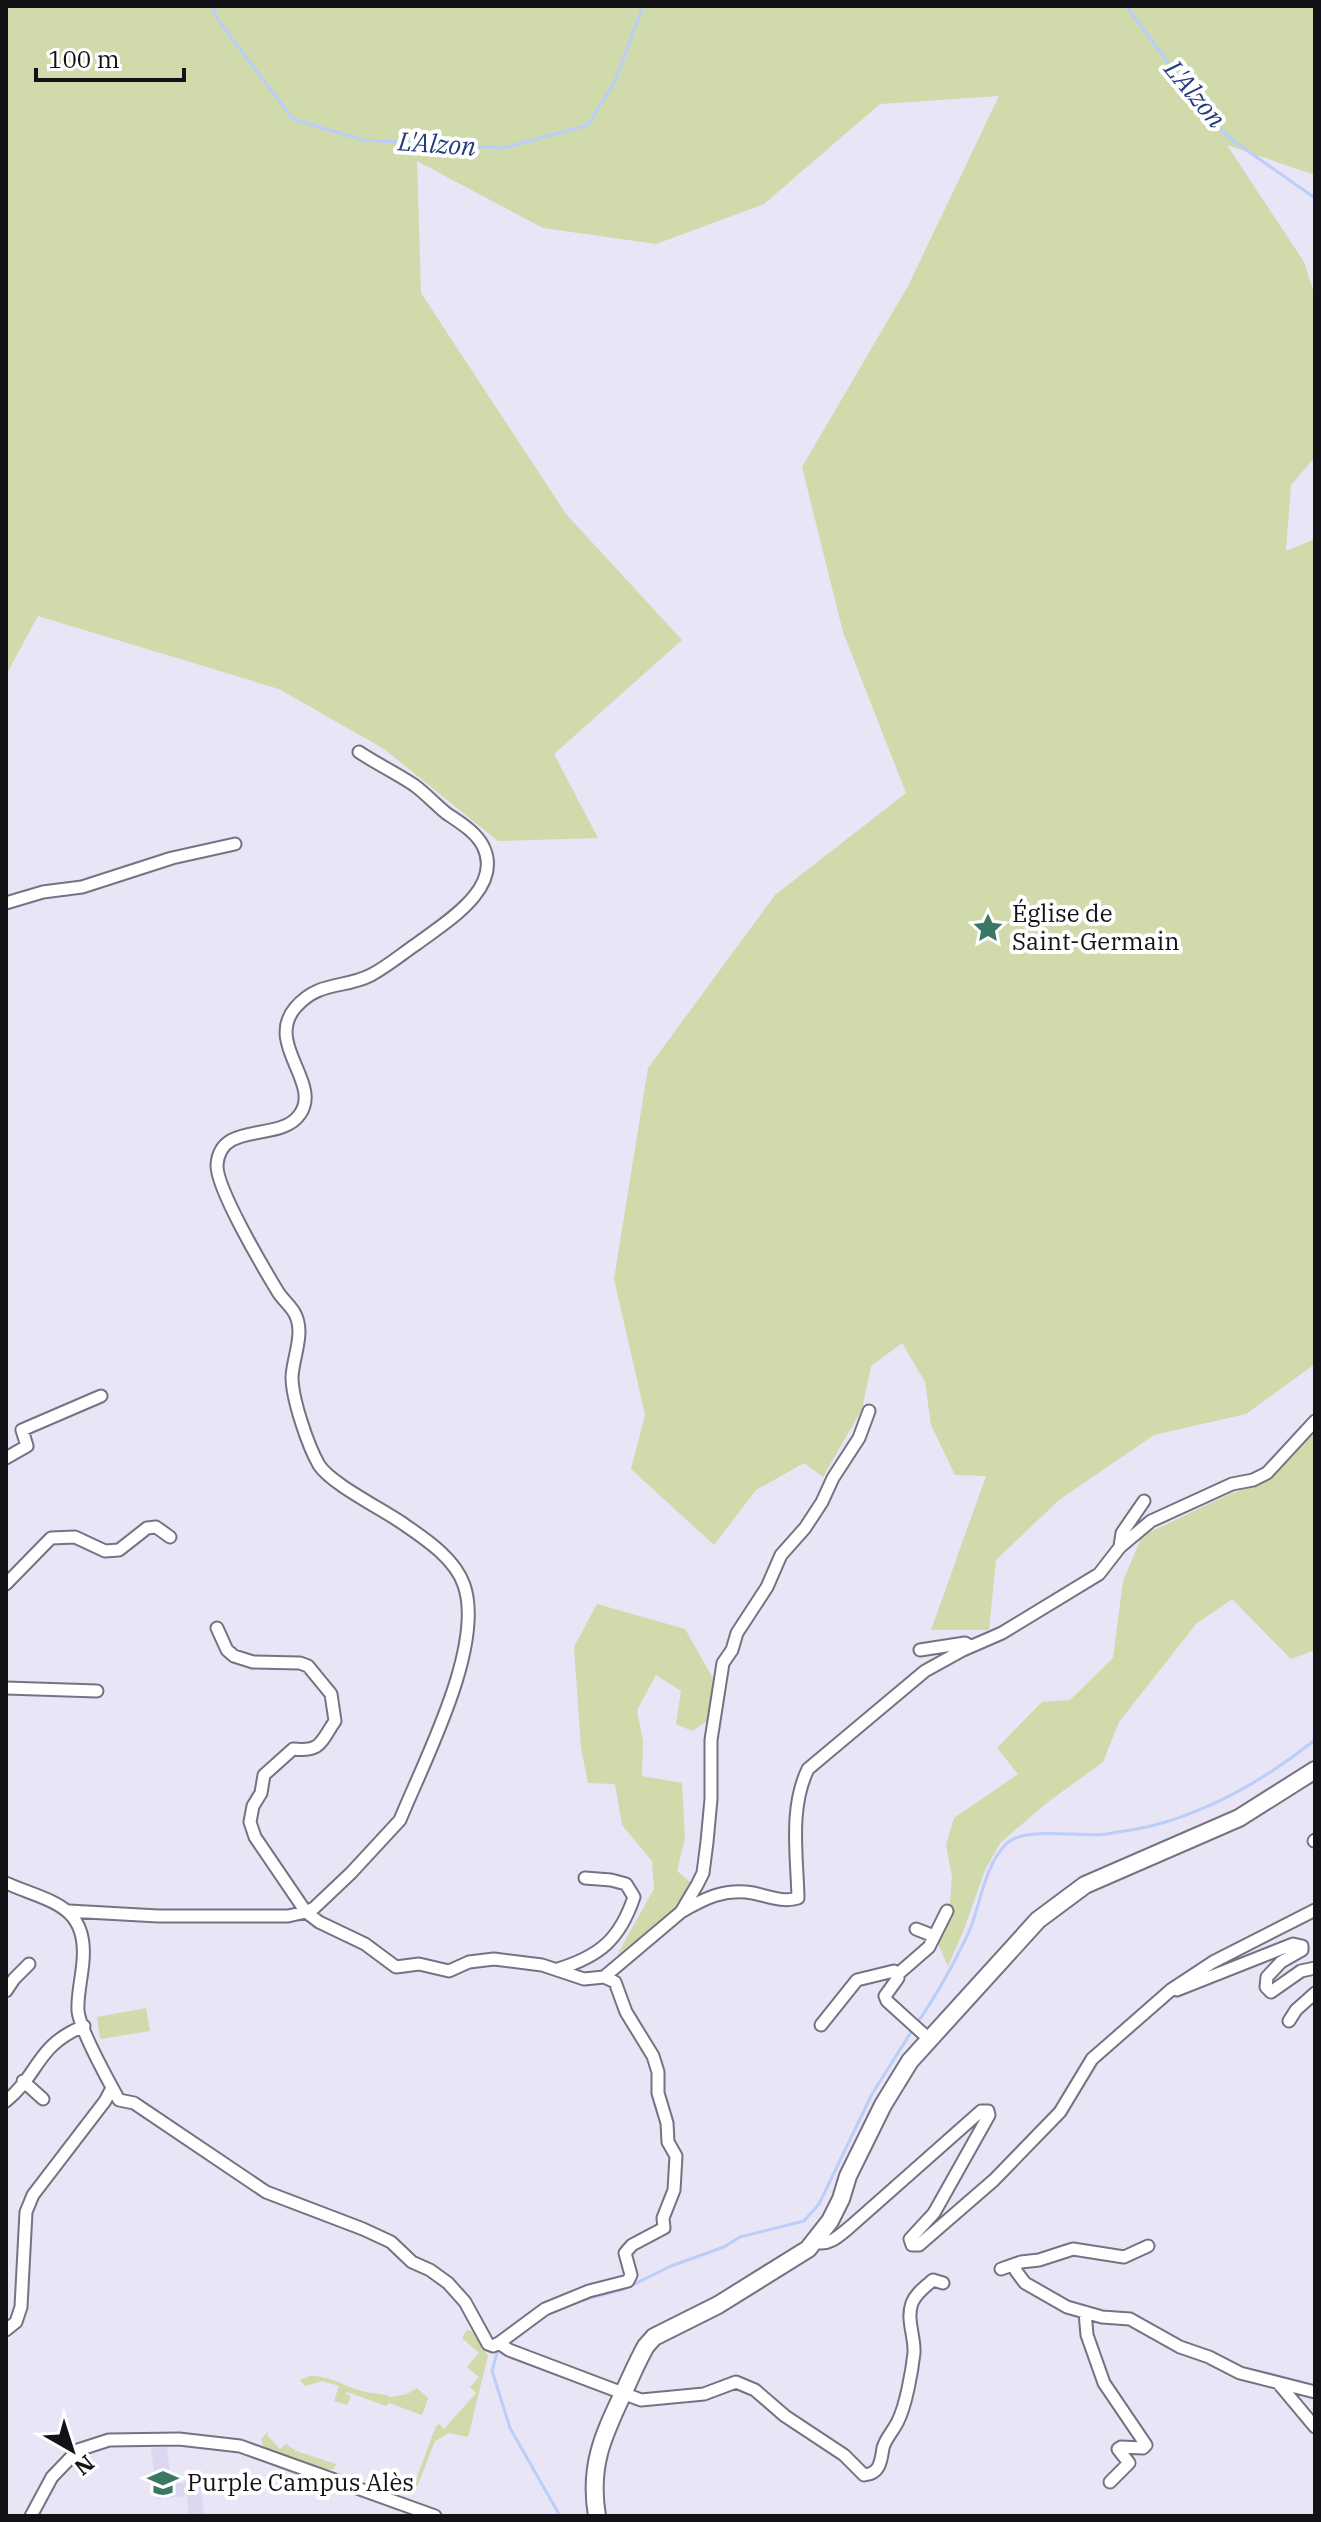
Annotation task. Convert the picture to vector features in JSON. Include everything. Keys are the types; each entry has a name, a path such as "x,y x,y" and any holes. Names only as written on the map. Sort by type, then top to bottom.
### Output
{"main road":[{"path":"750,2283 810,2233 825,2215 910,2061 920,2031 1038,1920 1064,1898 1109,1873 1239,1818 1315,1770"},
{"path":"597,2516 594,2471 603,2436 638,2359 654,2337 718,2305 808,2249 830,2221 848,2176"}],"street":[{"path":"6,1883 69,1911 158,1916 288,1916 306,1912 351,1873 400,1820 464,1659 469,1620 465,1586 455,1568 425,1539 378,1506 341,1486 318,1463 292,1380 300,1327 225,1198 217,1169 219,1153 227,1144 249,1133 274,1131 288,1126 301,1113 306,1100 284,1031 293,1010 307,996 332,984 368,977 430,934 467,905 480,886 488,866 483,847 472,832 415,786 359,752"},
{"path":"6,903 43,892 82,887 172,858 235,844"},
{"path":"6,1458 27,1446 22,1430 101,1396"},
{"path":"681,1912 703,1873 711,1799 710,1746 723,1663 732,1650 737,1633 767,1587 781,1555 805,1528 822,1502 833,1478 859,1438 869,1411"},
{"path":"604,1977 681,1912 709,1896 730,1891 779,1899 798,1898 796,1808 799,1787 808,1769 925,1671 1002,1633 1099,1574 1120,1547 1151,1521 1232,1484 1253,1480 1267,1473 1314,1416"},
{"path":"1120,1547 1122,1533 1144,1501"},
{"path":"6,1584 51,1538 75,1537 105,1551 119,1550 147,1528 156,1527 170,1537"},
{"path":"217,1628 227,1650 234,1656 253,1662 300,1663 308,1666 331,1694 335,1721 317,1748 311,1751 293,1749 264,1775 250,1822 255,1837 306,1912 319,1922 365,1944 396,1967 419,1964 449,1971 469,1962 494,1959 542,1965 584,1979 604,1977 615,1982 626,2012 653,2056 668,2142 676,2156 674,2190 663,2218 664,2228 632,2245 625,2253 631,2275 628,2281 589,2291 545,2309 504,2347"},
{"path":"920,1650 965,1643 971,1646"},
{"path":"6,1688 97,1691"},
{"path":"557,1970 584,1961 604,1948 617,1933 634,1897 626,1884 585,1878"},
{"path":"815,2242 831,2241 981,2111 988,2111 980,2135 958,2167 934,2213 910,2239 912,2245 919,2245 994,2180 1060,2112 1092,2059 1172,1989 1213,1962 1313,1908"},
{"path":"69,1911 79,1922 84,1947 78,2012 119,2100 134,2103 266,2192 391,2242 412,2262 448,2283 465,2302 488,2344 504,2347 641,2400 704,2394 736,2382 755,2390 785,2416 844,2455 864,2475 870,2475 878,2468 883,2458 883,2447 899,2419 914,2351 910,2315 912,2304 933,2280 943,2283"},
{"path":"920,2031 885,1996 898,1974 924,1953 947,1911"},
{"path":"916,1929 934,1936"},
{"path":"1172,1989 1181,1990 1293,1944 1302,1946 1302,1950 1281,1962 1267,1977 1266,1987 1271,1992 1301,1971 1315,1968"},
{"path":"6,1991 29,1964"},
{"path":"821,2025 857,1980 894,1971 898,1974"},
{"path":"1289,2021 1315,1993"},
{"path":"6,2101 52,2043 84,2026"},
{"path":"23,2081 43,2099"},
{"path":"6,2330 16,2322 21,2307 26,2212 33,2195 112,2088"},
{"path":"1001,2269 1073,2249 1124,2257 1148,2246"},
{"path":"1015,2264 1025,2283 1067,2307 1102,2317 1130,2319 1180,2347 1240,2373 1315,2392"},
{"path":"1085,2312 1087,2335 1104,2383 1146,2445 1143,2448 1118,2449 1129,2463 1110,2482"},
{"path":"1279,2383 1315,2427"},
{"path":"31,2516 52,2477 78,2450 109,2440 157,2439 240,2446 435,2516"}],"shaded area":[{"name":"Purple Campus Alès","path":"167,2447 171,2484 200,2481 204,2516 189,2516 187,2496 157,2499 151,2448"}],"green space":[{"path":"6,6 1315,6 1315,175 1227,145 1304,262 1315,296 1315,457 1291,485 1286,551 1315,539 1315,1364 1246,1414 1154,1435 1059,1500 996,1560 989,1630 931,1630 986,1476 955,1475 931,1425 925,1382 902,1343 871,1366 862,1409 823,1477 804,1463 756,1490 714,1545 631,1469 645,1415 614,1279 648,1068 775,895 906,793 843,632 802,467 908,286 999,96 880,104 764,204 656,244 543,228 417,161 421,293 566,514 682,640 554,754 598,838 498,841 384,749 279,689 38,616 6,675"},
{"path":"1315,1430 1315,1650 1291,1659 1232,1599 1196,1624 1119,1722 1103,1762 1048,1802 1001,1842 985,1870 948,1966 936,1939 949,1913 952,1877 946,1845 954,1818 1018,1774 997,1748 1042,1702 1070,1700 1113,1658 1123,1581 1142,1536 1232,1493 1268,1481"},
{"path":"597,1604 685,1629 715,1682 709,1720 692,1731 676,1724 681,1691 656,1675 637,1710 643,1741 642,1776 682,1783 685,1839 677,1871 690,1882 675,1910 617,1955 654,1889 652,1861 622,1825 615,1784 588,1783 581,1748 574,1647"},
{"path":"146,2008 150,2031 100,2039 97,2017"},
{"path":"467,2330 473,2332 488,2356 468,2437 449,2433 435,2441 415,2492 411,2493 436,2426 439,2424 444,2429 476,2393 470,2387 479,2377 467,2367 479,2353 462,2338"},
{"path":"310,2376 391,2397 417,2388 428,2398 422,2415 347,2392 351,2396 347,2405 334,2401 339,2386 323,2381 305,2386 300,2380"},
{"path":"269,2430 267,2435 280,2449 286,2444 296,2451 336,2464 334,2469 325,2470 264,2448 261,2439"}],"waterway":[{"name":"L'Alzon","path":"212,6 218,20 293,119 363,140 504,148 588,125 615,81 643,6"},
{"name":"L'Alzon","path":"1126,6 1213,123 1315,198"},
{"path":"917,2023 962,1946 987,1875 1006,1844 1026,1835 1107,1834 1177,1818 1240,1791 1315,1740"},
{"path":"576,2302 624,2289 671,2266 724,2247 740,2237 804,2221 819,2204 872,2094 913,2029"},
{"path":"502,2348 497,2353 492,2371 510,2428 560,2516"}],"place":[{"name":"Église de Saint-Germain","path":"988,928"},
{"name":"Purple Campus Alès","path":"163,2483"}]}
